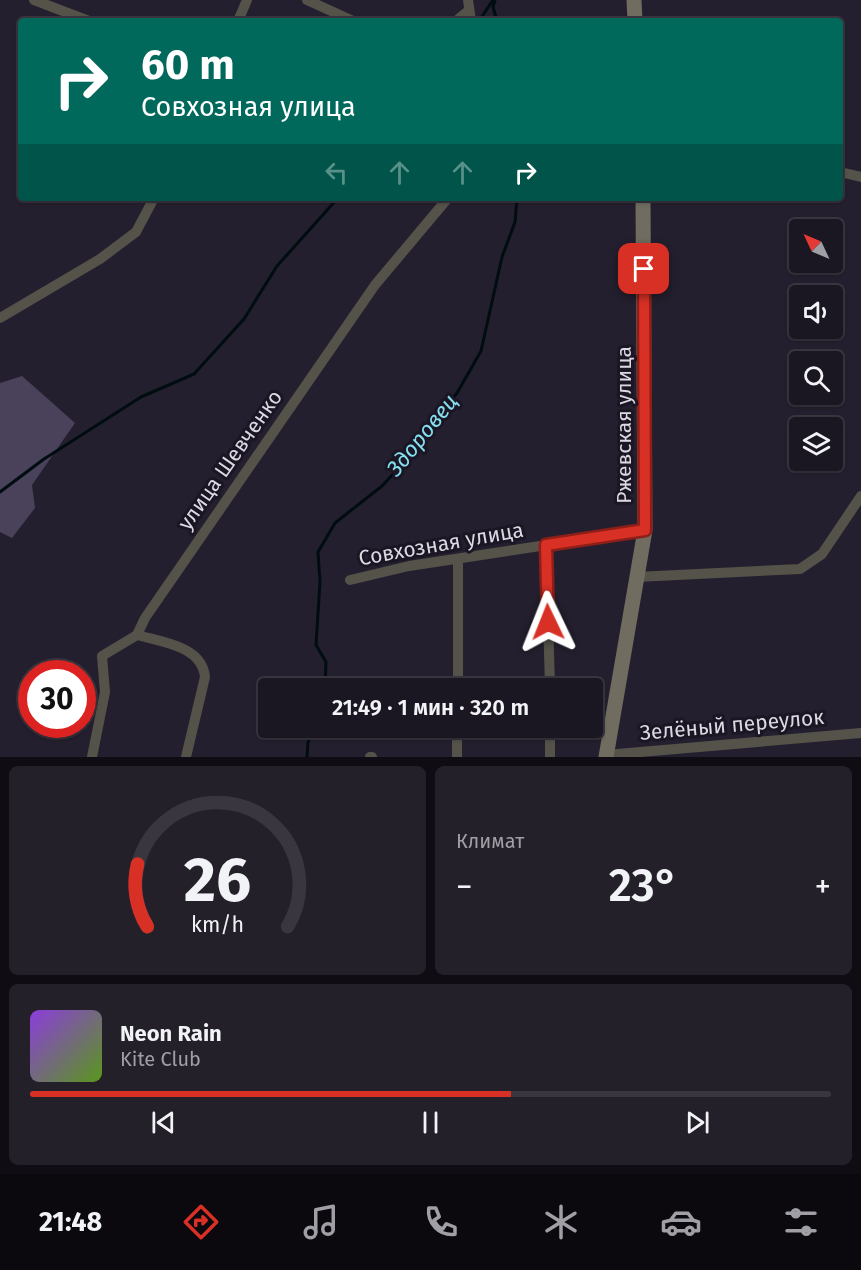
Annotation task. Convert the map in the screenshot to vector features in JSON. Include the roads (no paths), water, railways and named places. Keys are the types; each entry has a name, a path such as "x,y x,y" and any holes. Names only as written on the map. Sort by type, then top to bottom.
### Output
{"main road":[{"path":"634,0 635,18"},
{"name":"Ржевская улица","path":"606,756 645,530 644,201"}],"street":[{"path":"34,0 81,18"},
{"path":"239,18 247,0"},
{"path":"307,0 346,18"},
{"path":"843,173 861,177"},
{"path":"0,318 100,259 136,232 152,201"},
{"name":"улица Шевченко","path":"92,757 105,692 102,656 137,635 146,618 375,285 445,201"},
{"path":"636,576 800,569 822,554 861,496"},
{"name":"Совхозная улица","path":"350,580 409,566 645,530"},
{"path":"546,545 549,678"},
{"path":"458,560 458,678"},
{"path":"137,635 185,648 204,667 205,677 186,757"},
{"name":"Зелёный переулок","path":"606,756 861,733"},
{"path":"457,738 457,757"},
{"path":"550,738 550,757"}],"waterway":[{"path":"481,18 493,0"},
{"name":"Здоровец","path":"495,0 493,7 496,18"},
{"path":"0,492 44,459 141,397 194,374 244,319 277,266 335,201"},
{"name":"Здоровец","path":"325,678 326,662 316,645 320,582 318,552 335,523 382,486 397,470 457,393 481,351 502,257 515,222 517,201"},
{"name":"Здоровец","path":"307,757 310,738"}]}
